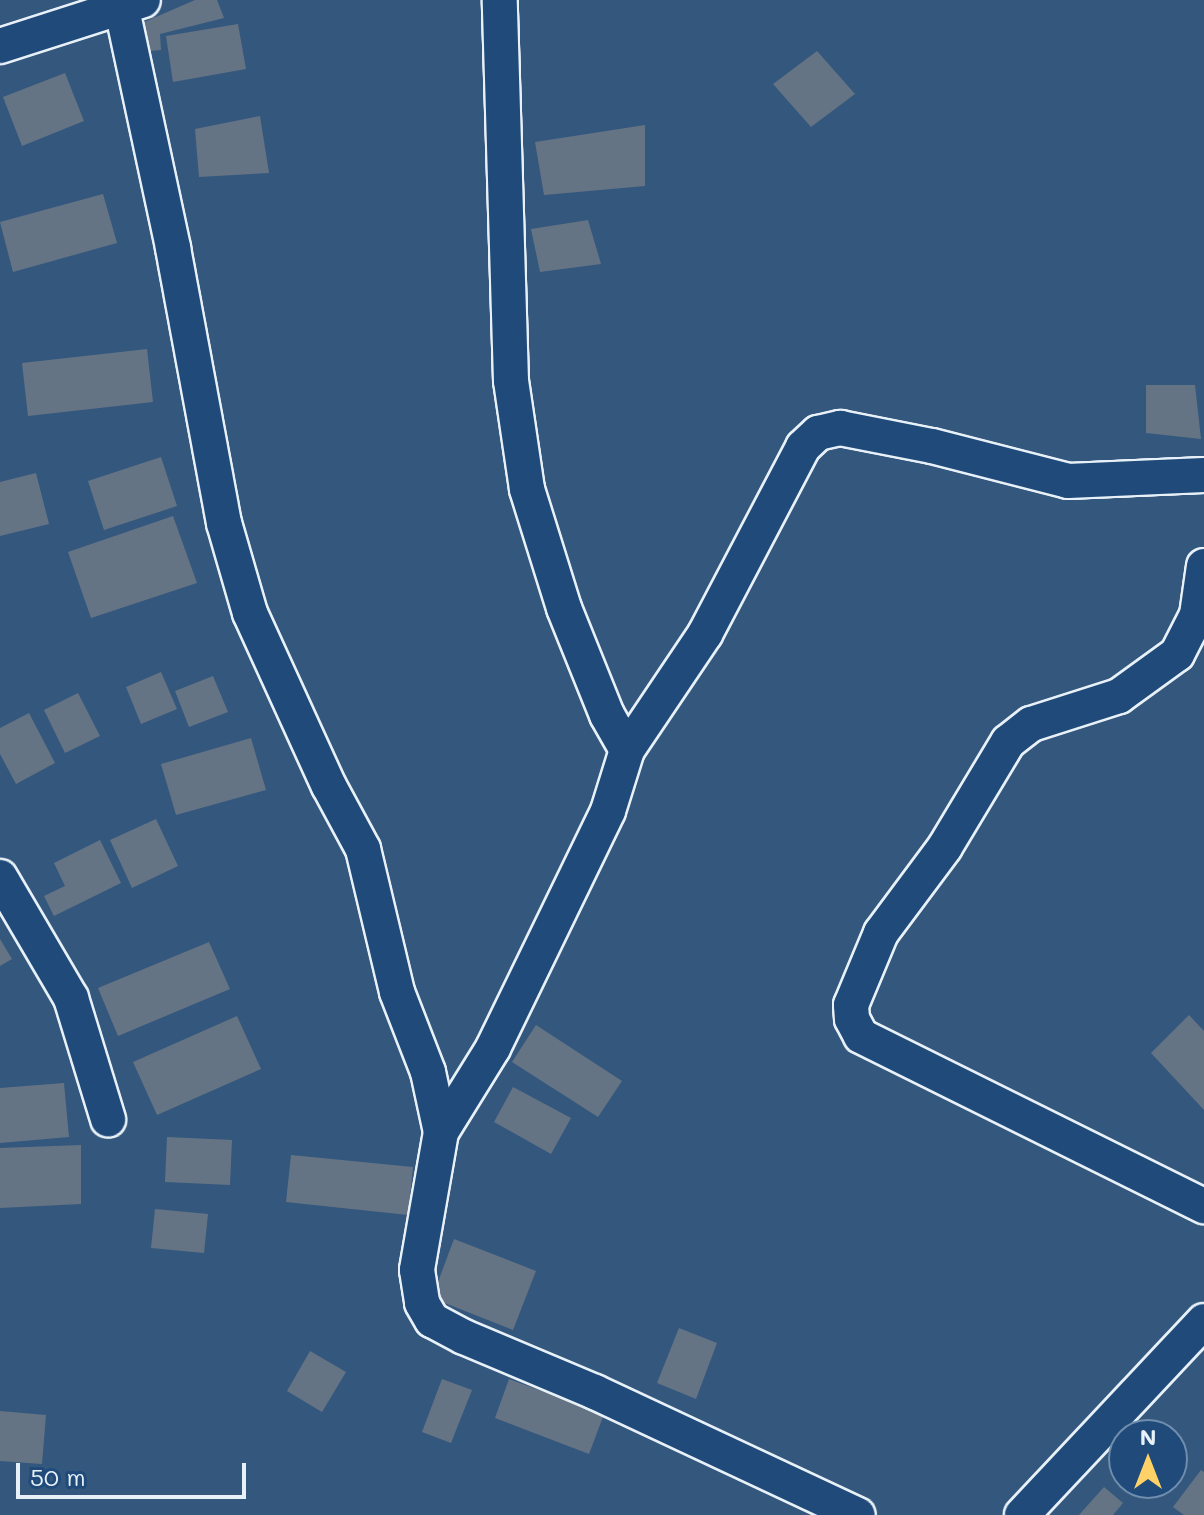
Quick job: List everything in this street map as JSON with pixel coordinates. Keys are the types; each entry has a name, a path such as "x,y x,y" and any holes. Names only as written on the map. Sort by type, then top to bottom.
{"street":[{"path":"500,0 511,381 527,489 564,608 607,715 627,750"},
{"path":"0,46 128,2 224,523 250,613 329,786 363,849 397,992 428,1072 441,1132"},
{"path":"858,1515 432,1320 422,1303 417,1270 441,1132 493,1048 608,811 627,750 705,634 803,447 818,433 840,428 932,446 1068,481 1204,475"},
{"path":"1204,566 1197,615 1177,654 1119,696 1031,724 1008,742 945,847 881,933 851,1005 852,1019 861,1036 1204,1206"},
{"path":"0,877 71,998 108,1119"},
{"path":"1022,1515 1204,1321"}],"building":[{"path":"195,0 217,0 224,18 160,34 161,50 149,51 142,23"},
{"path":"238,24 246,69 173,82 166,36"},
{"path":"817,51 855,94 811,127 773,84"},
{"path":"65,73 84,121 22,146 3,97"},
{"path":"260,116 269,173 199,177 195,129"},
{"path":"645,125 645,186 544,195 535,142"},
{"path":"103,194 117,243 13,272 0,222"},
{"path":"588,220 601,264 540,272 531,229"},
{"path":"147,349 153,402 28,416 22,363"},
{"path":"1146,385 1195,385 1201,439 1146,433"},
{"path":"161,457 177,506 104,530 88,481"},
{"path":"36,473 49,524 0,536 0,482"},
{"path":"173,516 197,583 91,618 68,552"},
{"path":"161,672 177,709 141,724 126,687"},
{"path":"213,676 228,712 189,727 175,691"},
{"path":"78,693 100,736 65,753 44,710"},
{"path":"29,713 55,763 16,784 0,754 0,728"},
{"path":"251,738 266,790 176,815 161,764"},
{"path":"156,819 178,866 132,888 110,840"},
{"path":"100,840 121,883 54,916 44,896 65,886 54,863"},
{"path":"0,939 12,959 0,966"},
{"path":"209,942 230,989 118,1036 98,988"},
{"path":"1189,1015 1204,1031 1204,1110 1151,1053"},
{"path":"237,1016 261,1069 157,1115 133,1062"},
{"path":"536,1025 622,1081 598,1117 512,1062"},
{"path":"64,1083 69,1137 0,1143 0,1088"},
{"path":"513,1087 571,1118 551,1154 494,1122"},
{"path":"167,1137 232,1140 230,1185 165,1182"},
{"path":"81,1145 81,1204 0,1208 0,1148"},
{"path":"291,1155 413,1167 408,1215 286,1202"},
{"path":"155,1209 208,1214 204,1253 151,1248"},
{"path":"454,1239 536,1271 513,1330 432,1298"},
{"path":"679,1328 717,1343 696,1399 657,1383"},
{"path":"310,1351 346,1372 322,1412 287,1391"},
{"path":"442,1379 472,1390 451,1443 422,1432"},
{"path":"509,1379 604,1414 589,1454 495,1418"},
{"path":"0,1411 46,1415 42,1464 0,1461"},
{"path":"1201,1470 1204,1472 1204,1515 1184,1515 1173,1507 1179,1499 1188,1499 1188,1487"},
{"path":"1104,1487 1108,1490 1108,1499 1118,1499 1123,1503 1113,1515 1079,1515"}]}
